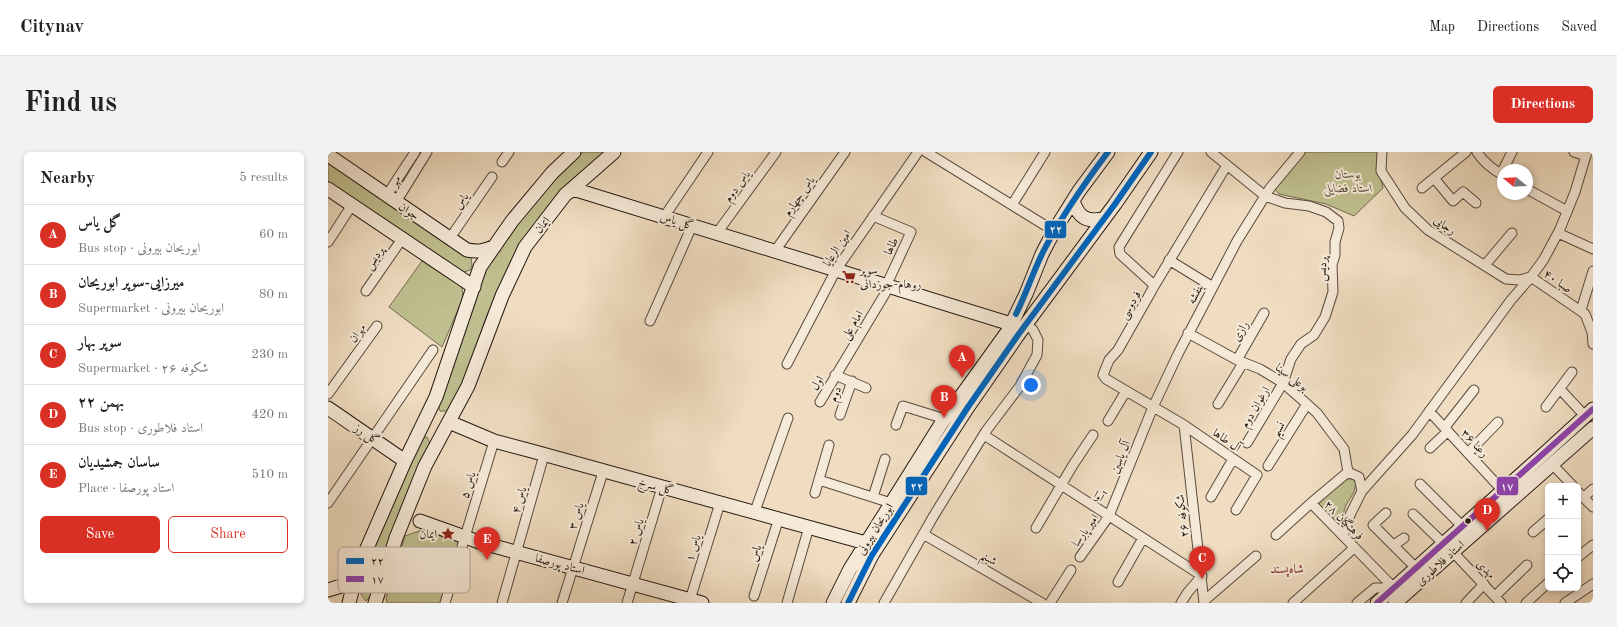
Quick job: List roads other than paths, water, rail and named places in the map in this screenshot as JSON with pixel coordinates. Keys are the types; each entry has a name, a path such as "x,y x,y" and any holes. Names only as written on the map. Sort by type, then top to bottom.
{"main road":[{"path":"451,418 436,415 432,406 480,267 512,221 547,179 574,152"},
{"name":"ایمان","path":"393,547 425,466 468,386 502,296 525,247 565,195 614,152"},
{"name":"ابوریحان بیرونی","path":"833,603 850,569 891,503 945,419 1011,324 1026,294 1042,254 1054,231 1073,201 1108,152"},
{"name":"ابوریحان بیرونی","path":"848,603 872,555 968,407 1026,324 1104,219 1151,152"},
{"name":"جوان","path":"328,155 467,250"},
{"path":"328,189 474,287"},
{"name":"گل یاس","path":"573,189 1011,324"},
{"path":"1073,201 1076,210 1084,218 1094,221 1104,219"},
{"path":"467,250 477,252 487,250 495,246"},
{"path":"453,274 469,274 474,270 474,257 467,250"},
{"path":"368,547 405,461 434,402"},
{"name":"گل رز","path":"328,408 405,461"},
{"name":"استاد فلاطوری","path":"1395,603 1448,548 1528,477 1589,412"},
{"name":"گل سرخ","path":"451,418 494,441 603,472 755,511 866,543"},
{"name":"استاد فلاطوری","path":"1376,603 1416,568 1448,548 1463,527 1503,491 1552,464 1593,428"},
{"path":"416,437 423,433 431,434 436,441 434,449"},
{"path":"398,531 420,521 409,505"},
{"name":"استاد پورصفا","path":"420,521 465,537 693,602"},
{"path":"328,590 338,587"},
{"path":"348,603 351,593"},
{"path":"354,593 358,601 362,603"}],"street":[{"name":"مهر","path":"391,198 415,152"},
{"name":"مهر","path":"391,198 427,152"},
{"path":"502,162 509,152"},
{"path":"664,217 708,152"},
{"name":"یاس دوم","path":"717,233 776,152"},
{"name":"امین الرعایا","path":"787,364 836,270 918,152"},
{"path":"926,152 1054,231"},
{"path":"1012,205 1045,152"},
{"name":"فردوسی","path":"1178,152 1119,248 1120,254 1153,282 1153,288 1118,350 1109,360 1103,375 1106,379 1184,425"},
{"name":"پردیس","path":"1211,152 1265,196 1285,203 1309,206 1326,212 1338,221 1339,228 1332,265 1333,292 1330,305 1325,317 1314,335 1301,344 1291,359 1283,383"},
{"name":"بنفشه","path":"1153,407 1188,333 1237,241 1265,196 1300,152"},
{"name":"رجایی","path":"1382,152 1381,171 1405,208 1428,230 1506,279 1520,280 1531,276"},
{"path":"1422,188 1434,178 1454,156 1466,152"},
{"path":"1477,152 1489,167 1497,170"},
{"path":"1507,164 1512,152"},
{"path":"1343,536 1350,515 1362,491 1412,435 1511,300 1544,259 1558,233 1575,192 1587,154 1574,152"},
{"name":"یاس چهارم","path":"775,251 842,153"},
{"path":"1153,288 1227,165"},
{"name":"یاس","path":"450,238 492,177"},
{"path":"1434,178 1453,201 1463,192 1476,203"},
{"path":"1533,192 1567,211"},
{"path":"328,242 352,206"},
{"name":"طاها","path":"873,216 912,232 887,286"},
{"path":"650,321 692,226"},
{"path":"1485,265 1512,233"},
{"path":"1558,233 1593,249"},
{"name":"پردیس","path":"366,291 402,239"},
{"path":"1169,260 1213,286"},
{"path":"1593,271 1581,310 1585,314 1592,332 1593,344"},
{"name":"صبا ۴۰","path":"1531,276 1561,298 1581,310"},
{"name":"امام علی","path":"835,375 887,286"},
{"name":"رازی","path":"1218,404 1264,313"},
{"path":"884,603 923,534 984,435 1020,386 1038,355 1038,340 1033,330 1026,324"},
{"name":"مهران","path":"328,394 377,326"},
{"name":"بوعلی سینا","path":"1188,333 1240,362 1260,369 1283,383 1317,413 1344,449 1348,472"},
{"path":"328,503 433,350"},
{"path":"1546,407 1572,372"},
{"path":"835,375 866,388"},
{"name":"اول","path":"820,402 835,375"},
{"name":"دوم","path":"840,415 852,381"},
{"name":"ارغوان دوم","path":"1247,444 1283,383"},
{"path":"1560,389 1589,412"},
{"path":"1430,448 1446,429 1474,390"},
{"path":"1108,421 1126,391"},
{"name":"نسیم","path":"1268,466 1307,404"},
{"path":"896,425 903,406 945,419"},
{"name":"آل یاسین","path":"1110,516 1153,407"},
{"name":"رعنا ۳۶","path":"1429,411 1503,491"},
{"path":"755,511 788,418"},
{"path":"1468,453 1498,422"},
{"name":"آل طاها","path":"1184,425 1257,475 1236,510"},
{"name":"شکوفه ۲۶","path":"1184,425 1204,602"},
{"name":"آوا","path":"984,435 1202,576"},
{"path":"1036,528 1073,465 1093,435"},
{"name":"یاس ۵","path":"462,547 494,441"},
{"path":"815,493 829,445"},
{"name":"یاس ۴","path":"502,603 544,455"},
{"path":"873,497 885,459"},
{"path":"1211,497 1233,459"},
{"path":"1552,464 1570,483"},
{"name":"یاس ۳","path":"562,603 603,472"},
{"path":"1348,472 1360,477 1362,491"},
{"name":"فرهنگیان ۲۸","path":"1348,472 1311,503 1394,588"},
{"path":"819,480 891,503"},
{"path":"1420,484 1463,527"},
{"name":"یاس ۲","path":"627,603 662,487"},
{"path":"1581,492 1593,489"},
{"path":"1581,495 1593,507"},
{"name":"یاس ۱","path":"693,602 720,503"},
{"path":"1276,535 1311,503"},
{"path":"1386,513 1373,525 1416,568"},
{"name":"مهدی","path":"1413,514 1484,584 1498,600"},
{"name":"امیر پارسا","path":"1080,557 1110,516"},
{"name":"یاس","path":"754,596 779,518"},
{"path":"1533,532 1545,522"},
{"path":"787,603 810,527"},
{"name":"شبنم","path":"923,534 1042,603"},
{"path":"1118,582 1143,538"},
{"path":"1394,545 1404,538"},
{"path":"1580,555 1593,544"},
{"path":"1294,603 1354,548"},
{"path":"1204,602 1256,556"},
{"path":"1498,600 1527,566"},
{"path":"1050,603 1071,570"},
{"path":"1181,603 1188,592 1202,576"},
{"path":"1466,603 1484,584"},
{"path":"1565,603 1593,584"},
{"path":"1526,603 1545,587"},
{"path":"1357,603 1375,588 1394,588"},
{"name":"یاس ۵","path":"445,603 448,593"}],"place":[{"name":"سوپر روهام-جوزدانی","path":"849,277"},
{"name":"گل یاس","path":"962,378"},
{"name":"میرزایی-سوپر ابوریحان","path":"944,418"},
{"name":"۲۲ بهمن","path":"1487,531"},
{"name":"ایمان","path":"448,534"},
{"name":"ساسان جمشیدیان","path":"487,560"},
{"name":"سوپر بهار","path":"1202,579"}],"district":[{"name":"شاه‌پسند","path":"1287,568"}],"park label":[{"name":"بوستان استاد فضایلی","path":"1348,181"}]}
